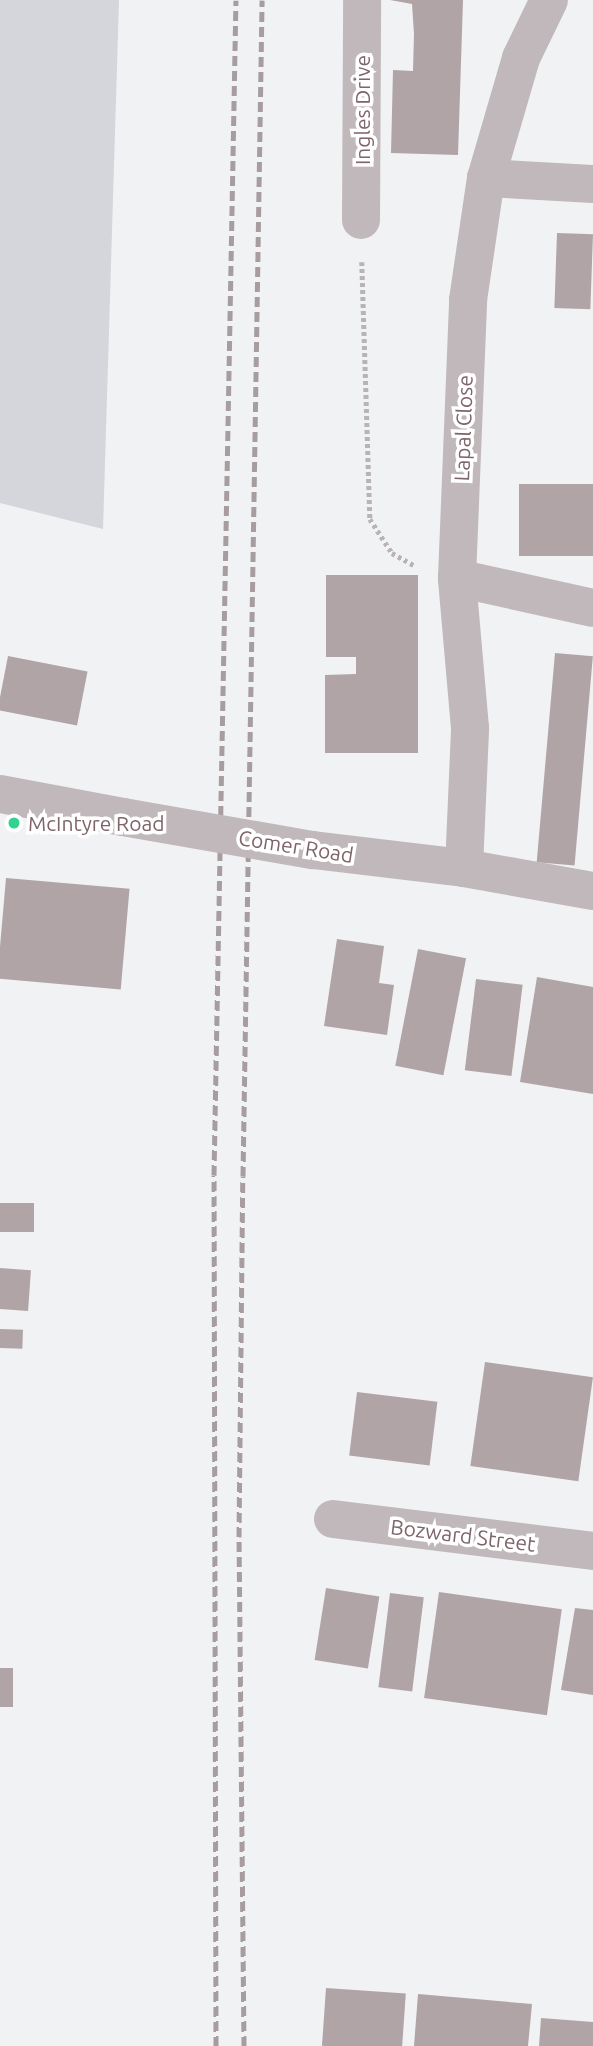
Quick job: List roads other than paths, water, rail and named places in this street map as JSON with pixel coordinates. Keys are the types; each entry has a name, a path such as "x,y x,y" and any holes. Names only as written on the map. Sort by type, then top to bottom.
{"street":[{"name":"Ingles Drive","path":"361,220 362,0"},
{"name":"Lapal Close","path":"464,868 470,728 457,578 468,300 486,178 521,58 549,0"},
{"path":"486,178 593,184"},
{"path":"457,578 593,608"},
{"name":"Comer Road","path":"0,794 313,850 464,868 593,891"},
{"name":"Bozward Street","path":"333,1520 593,1551"}],"railway":[{"path":"216,2046 214,1175 236,0"},
{"path":"244,2046 239,1537 262,0"}],"place":[{"name":"McIntyre Road","path":"14,823"}]}
